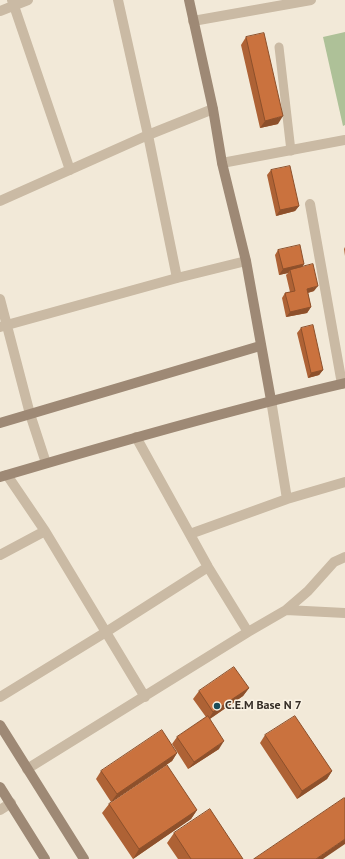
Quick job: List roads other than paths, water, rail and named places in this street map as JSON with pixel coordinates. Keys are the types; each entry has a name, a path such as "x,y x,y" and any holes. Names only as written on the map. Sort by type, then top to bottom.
{"street":[{"path":"0,11 13,3 28,0"},
{"path":"118,0 177,278"},
{"path":"189,0 213,109 222,163 246,262 287,498"},
{"path":"193,21 311,0"},
{"path":"13,3 70,170"},
{"path":"0,201 213,109"},
{"path":"222,163 345,140"},
{"path":"145,697 45,531 4,476 46,462 271,400 344,384 310,204"},
{"path":"3,326 177,278 246,262"},
{"path":"0,299 3,326 46,462"},
{"path":"0,423 260,346"},
{"path":"136,437 208,567 248,632"},
{"path":"190,534 287,498 345,482"},
{"path":"0,555 45,531"},
{"path":"27,770 248,632 286,610 308,591 334,562 345,557"},
{"path":"0,697 208,567"},
{"path":"286,610 345,613"},
{"path":"0,725 84,859"},
{"path":"0,787 46,859"},
{"path":"0,810 11,803"}],"lane":[{"path":"279,47 291,151"}],"place":[{"name":"C.E.M Base N 7","path":"217,706"}]}
